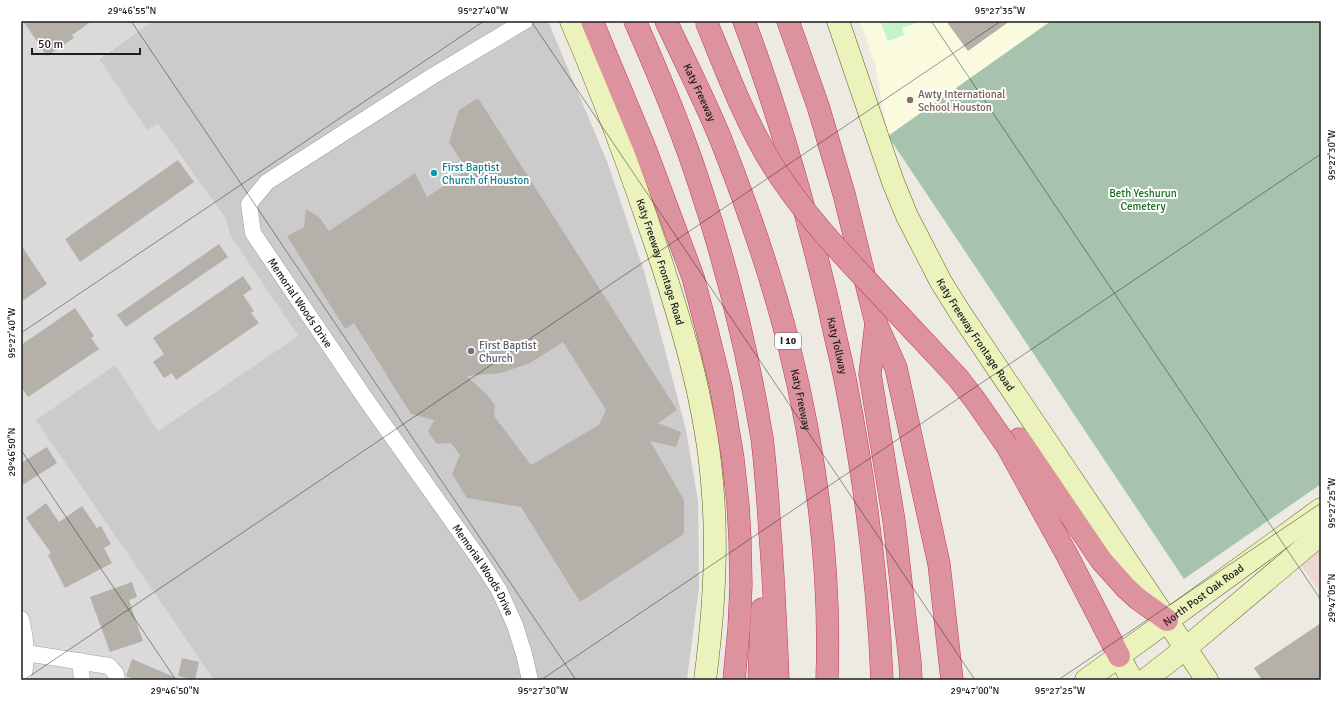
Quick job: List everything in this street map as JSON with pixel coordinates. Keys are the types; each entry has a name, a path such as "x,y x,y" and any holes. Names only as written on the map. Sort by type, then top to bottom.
{"highway":[{"path":"592,21 646,151 692,277 721,387 733,459 740,540 740,607 734,680"},
{"path":"635,21 668,97 700,186 724,268 742,338 762,439 768,492 778,680"},
{"name":"Katy Freeway","path":"666,21 722,145 765,265 789,346 803,410 815,482 822,538 829,642 828,680"},
{"path":"706,21 744,113 760,145 787,186 838,250 958,378 1013,443 1101,560 1138,599 1167,620"},
{"path":"721,21 756,106 779,151 805,190 836,228 971,374 1013,443 1067,555 1119,656"},
{"name":"Katy Tollway","path":"744,21 778,119 800,192 846,382 861,464 873,552 882,680"},
{"path":"788,21 818,106 844,194 876,323 896,368 939,564 952,680"},
{"path":"876,323 870,374 894,521 911,680"},
{"path":"759,680 768,492"}],"main road":[{"name":"Katy Freeway Frontage Road","path":"571,21 596,79 649,224 672,296 702,409 710,465 715,530 712,627 705,680"},
{"name":"Katy Freeway Frontage Road","path":"838,21 893,182 906,216 924,250 961,314 1207,680"},
{"name":"North Post Oak Road","path":"1086,680 1321,509"},
{"path":"1145,680 1186,648 1321,534"},
{"path":"1119,656 1132,680"}],"street":[{"name":"Memorial Woods Drive","path":"525,21 431,77 267,182 249,204 253,233 367,401 477,556 499,590 515,624 530,680"},
{"path":"21,619 26,640 26,670 22,680"},
{"path":"26,653 109,666 116,674 117,680"},
{"path":"80,661 82,680"}],"shaded area":[{"path":"21,21 153,21 99,58 147,130 158,124 226,219 230,235 298,336 158,431 37,420 214,680 21,680"},
{"name":"First Baptist Church","path":"153,21 548,21 608,164 644,271 686,430 698,501 699,587 687,680 214,680 36,420 115,365 158,431 298,336 230,235 226,219 158,124 147,130 99,59"},
{"name":"Awty International School Houston","path":"860,21 1051,21 888,136 875,64"},
{"path":"1321,546 1321,593 1299,563"}],"green space":[{"path":"880,21 922,21 902,28 904,35 888,41"},
{"name":"Beth Yeshurun Cemetery","path":"1051,21 1321,21 1321,484 1184,579 888,136"}],"building":[{"path":"23,21 92,21 72,35 74,38 47,56"},
{"path":"946,21 1010,21 968,51"},
{"path":"478,98 677,410 658,423 681,432 676,447 650,441 684,500 684,534 580,602 521,507 467,498 452,474 460,455 451,443 437,444 428,432 434,420 411,414 354,323 345,329 287,236 304,227 306,209 319,217 329,231 415,173 427,197 467,170 449,142 459,110","holes":["563,342 606,410 599,425 531,465 494,416 495,405 488,396 467,376 501,373 530,363"]},
{"path":"178,160 194,182 80,262 65,239"},
{"path":"219,244 228,257 126,327 117,315"},
{"path":"21,245 47,284 21,302"},
{"path":"243,276 252,289 243,295 254,311 251,313 259,323 176,380 172,373 164,378 153,362 164,354 153,338"},
{"path":"75,308 94,336 91,338 99,349 28,397 21,387 21,345"},
{"path":"47,447 57,463 21,486 21,463"},
{"path":"46,503 59,522 82,506 97,528 101,526 111,544 104,548 112,563 65,588 48,555 51,553 26,518"},
{"path":"132,582 137,597 129,600 143,641 110,652 90,597"},
{"path":"1321,623 1321,677 1317,680 1262,680 1254,668"},
{"path":"182,658 199,662 195,680 178,676"},
{"path":"132,659 181,680 136,680 126,676"}],"place":[{"name":"Awty International School Houston","path":"910,100"},
{"name":"First Baptist Church of Houston","path":"434,173"},
{"name":"First Baptist Church","path":"471,351"}]}
